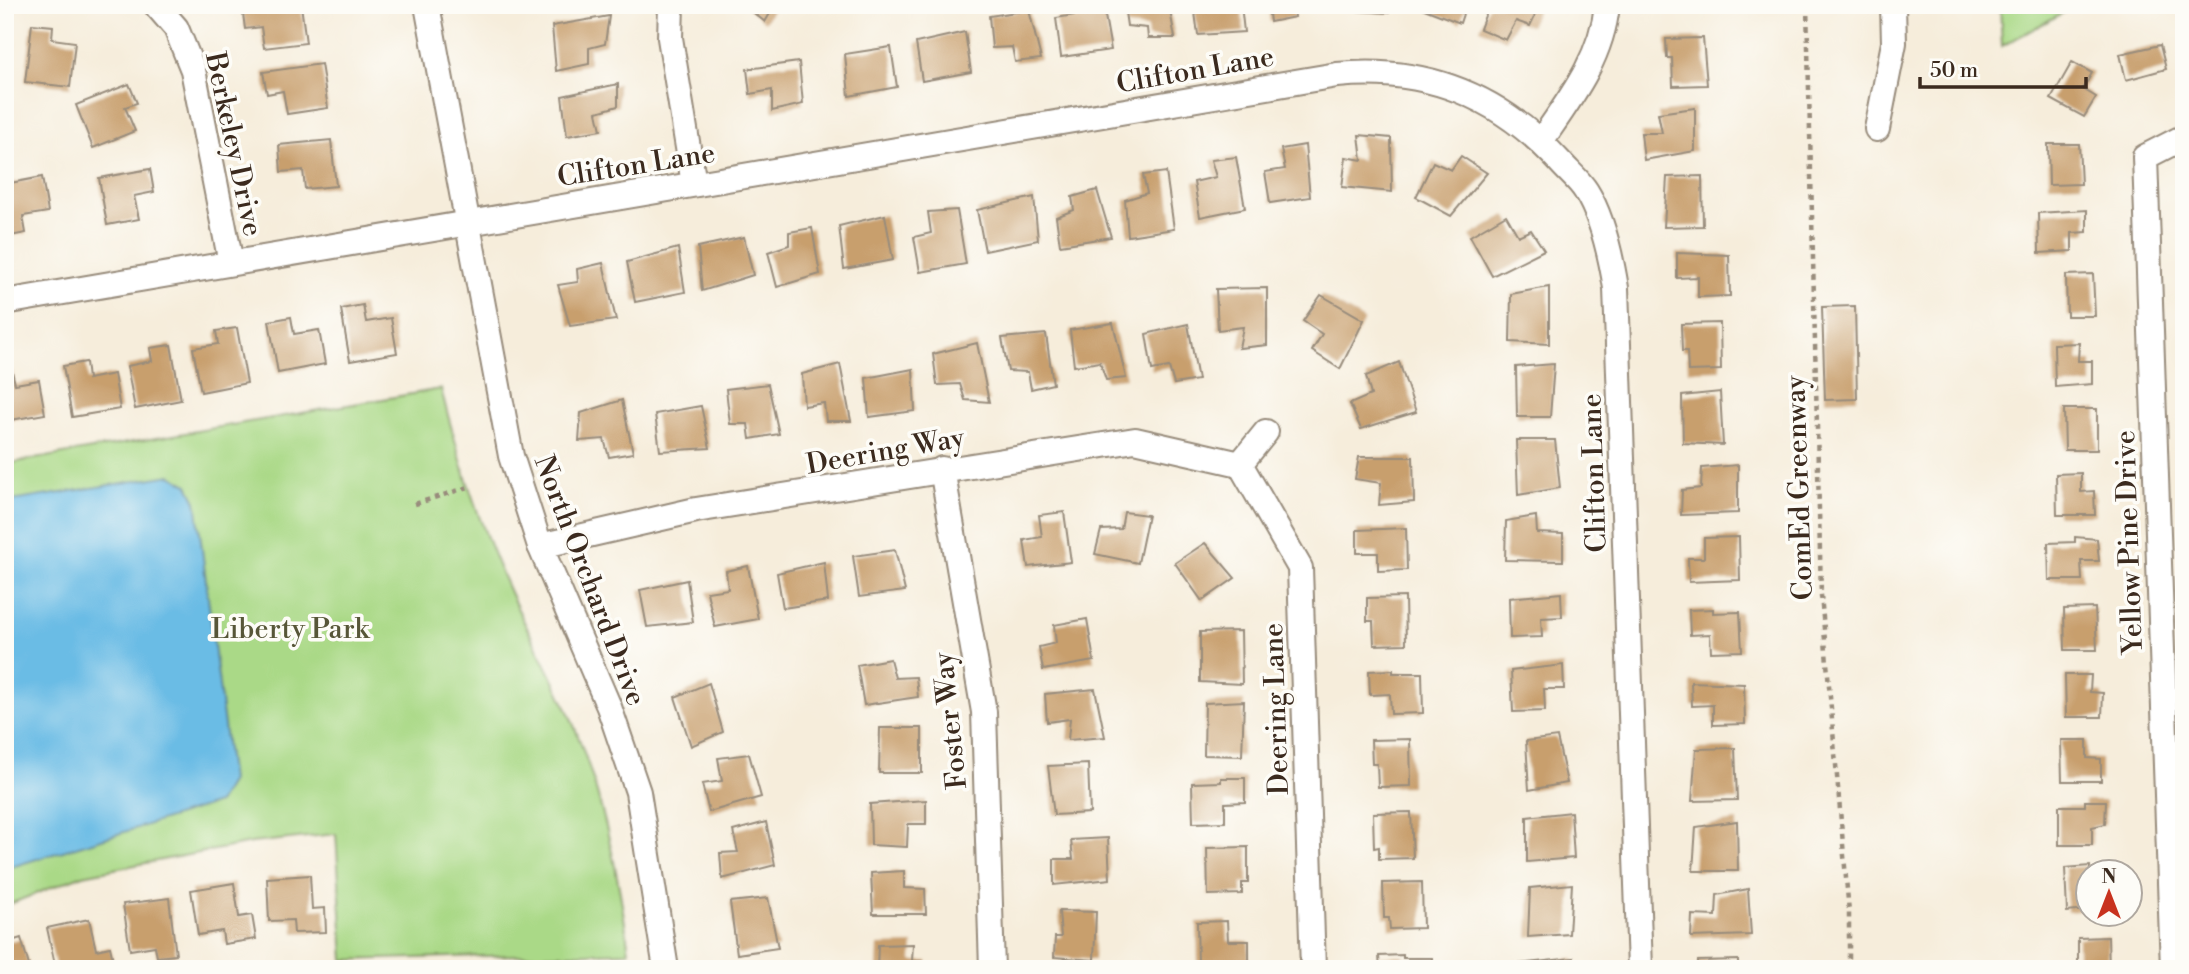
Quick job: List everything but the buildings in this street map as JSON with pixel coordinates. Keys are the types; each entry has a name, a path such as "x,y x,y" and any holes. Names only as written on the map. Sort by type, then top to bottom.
{"street":[{"name":"Berkeley Drive","path":"156,5 176,27 193,70 231,263"},
{"name":"North Orchard Drive","path":"427,5 503,422 540,546 609,707 638,792 666,969"},
{"path":"671,5 670,37 694,184"},
{"path":"1541,141 1583,80 1597,49 1607,5"},
{"path":"1877,129 1894,43 1893,5"},
{"name":"Clifton Lane","path":"5,302 466,222 1367,72 1393,73 1441,82 1500,110 1541,141 1586,191 1611,260 1616,288 1640,969"},
{"name":"Yellow Pine Drive","path":"2173,969 2145,157 2184,137"},
{"path":"1240,464 1266,432"},
{"name":"Deering Way","path":"540,546 696,510 1135,440 1240,464"},
{"name":"Deering Lane","path":"1240,464 1300,568 1313,969"},
{"name":"Foster Way","path":"942,469 984,712 992,969"}],"path":[{"name":"ComEd Greenway","path":"1807,5 1821,595 1849,912 1849,969"},
{"path":"415,504 472,486"}],"green space":[{"path":"2000,5 2077,5 2002,46"},
{"name":"Liberty Park","path":"441,389 488,541 565,704 590,770 611,847 629,952 344,960 336,834 251,843 83,875 5,906 5,464"}],"water":[{"path":"171,475 188,485 196,501 231,781 218,803 5,869 5,502"}]}
